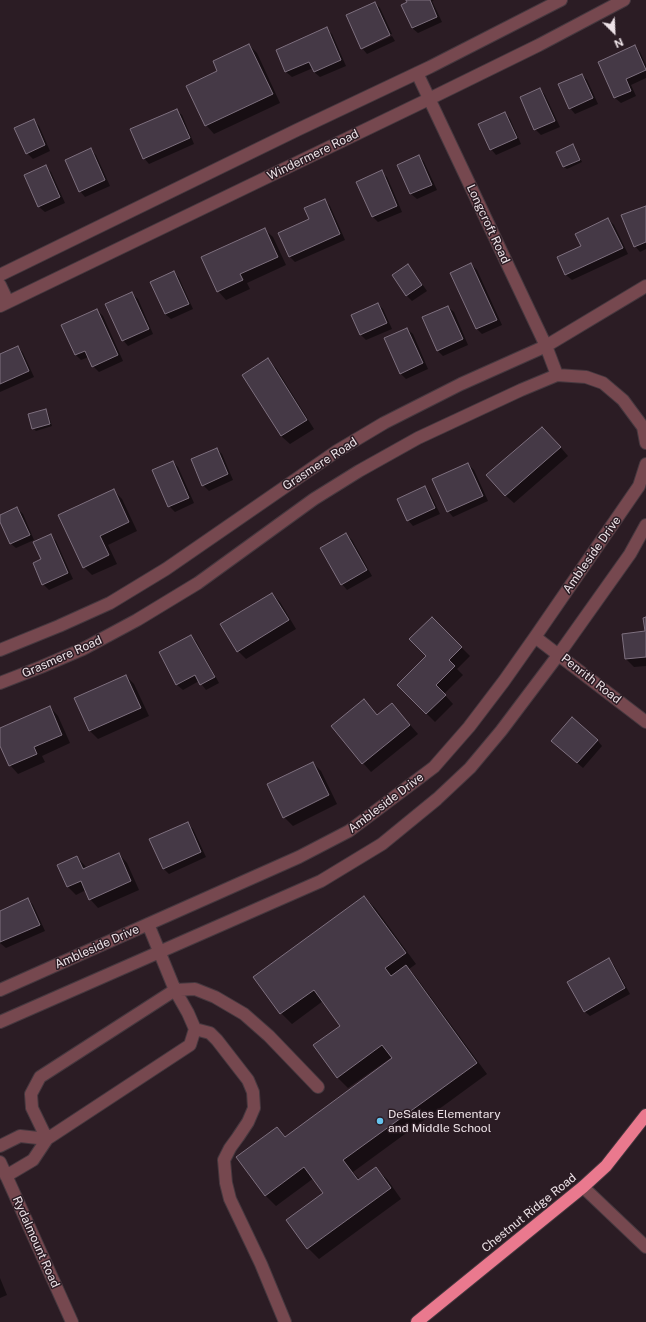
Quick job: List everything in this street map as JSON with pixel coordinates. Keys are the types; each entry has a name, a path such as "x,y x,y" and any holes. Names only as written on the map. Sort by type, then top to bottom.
{"highway":[{"name":"Chestnut Ridge Road","path":"418,1322 583,1187 606,1166 646,1115"}],"street":[{"path":"0,275 417,73 561,0"},
{"name":"Windermere Road","path":"4,304 429,99 539,45 624,0"},
{"name":"Longcroft Road","path":"417,73 546,346 557,376"},
{"path":"0,285 4,304"},
{"name":"Grasmere Road","path":"0,650 110,603 166,569 337,451 384,423 461,384 546,346 646,286"},
{"path":"557,376 586,377 603,384 623,400 643,427 646,443"},
{"name":"Grasmere Road","path":"0,682 83,650 137,620 198,583 321,495 359,471 418,438 521,390 557,376"},
{"name":"Ambleside Drive","path":"0,990 299,857 349,831 434,767 469,727 504,681 620,515 639,486 645,471"},
{"path":"0,1022 321,881 382,844 437,799 470,768 501,731 559,654 630,554 646,525"},
{"name":"Penrith Road","path":"535,637 646,722"},
{"path":"6,1176 33,1160 47,1139 190,1045 195,1028 174,990 148,924"},
{"path":"47,1139 32,1108 31,1094 40,1077 174,990 195,989 216,997 244,1014 269,1036 318,1087"},
{"path":"195,1028 210,1033 217,1040 248,1080 253,1092 254,1108 248,1122 230,1148 224,1160 226,1183 230,1199 261,1264 285,1322"},
{"path":"0,1146 20,1136 47,1139"},
{"name":"Rydalmount Road","path":"0,1162 72,1322"},
{"path":"583,1187 646,1247"}],"building":[{"path":"406,0 430,0 437,17 412,28 401,5 407,2"},
{"path":"375,2 390,35 361,49 346,15"},
{"path":"327,27 341,60 314,72 309,62 285,72 276,50"},
{"path":"249,44 273,94 205,126 186,86 217,71 213,61"},
{"path":"635,45 646,70 626,79 631,91 614,98 598,62"},
{"path":"582,74 593,98 569,109 558,84"},
{"path":"540,88 555,121 534,130 520,97"},
{"path":"177,109 190,138 143,159 130,129"},
{"path":"505,112 517,138 490,150 478,124"},
{"path":"34,119 45,145 26,154 14,128"},
{"path":"573,144 580,160 563,167 556,152"},
{"path":"91,148 105,180 79,192 65,160"},
{"path":"419,155 432,185 410,194 397,165"},
{"path":"46,165 60,197 38,207 24,175"},
{"path":"382,170 397,206 372,217 356,182"},
{"path":"325,199 340,234 289,257 278,233 309,219 304,208"},
{"path":"646,206 646,242 634,247 621,215"},
{"path":"608,218 623,248 565,275 557,257 581,246 575,234"},
{"path":"265,228 278,257 240,274 243,280 217,292 201,257"},
{"path":"471,263 497,320 476,329 450,273"},
{"path":"408,264 422,285 406,296 392,275"},
{"path":"174,271 189,304 165,314 150,282"},
{"path":"132,292 149,329 122,341 105,304"},
{"path":"378,303 387,323 360,335 351,315"},
{"path":"448,306 463,339 437,351 422,317"},
{"path":"97,309 118,355 92,367 85,351 75,355 61,325"},
{"path":"407,328 423,363 400,374 384,338"},
{"path":"18,346 29,371 0,384 0,354"},
{"path":"268,358 307,420 281,436 242,375"},
{"path":"46,409 50,424 32,429 28,414"},
{"path":"542,427 561,447 505,496 486,475"},
{"path":"217,448 228,474 202,486 191,459"},
{"path":"173,461 189,498 168,507 152,470"},
{"path":"468,463 483,496 447,512 432,479"},
{"path":"425,486 435,508 407,521 397,499"},
{"path":"114,489 129,522 100,536 109,555 83,568 58,515"},
{"path":"17,507 30,535 10,544 0,522 0,515"},
{"path":"346,533 367,570 341,585 320,548"},
{"path":"51,534 68,573 42,585 33,563 41,559 33,542"},
{"path":"272,593 289,620 237,652 220,624"},
{"path":"432,617 462,647 449,660 455,666 436,685 446,695 426,714 397,685 426,656 409,639"},
{"path":"646,617 646,657 625,659 622,634 645,631 643,618"},
{"path":"191,635 215,677 200,685 195,675 176,685 159,652"},
{"path":"126,675 141,708 89,731 74,698"},
{"path":"364,699 377,715 392,703 410,725 362,764 331,726"},
{"path":"50,706 62,735 34,747 37,754 9,766 0,746 0,728"},
{"path":"572,717 598,740 577,763 551,741"},
{"path":"313,762 329,795 283,818 267,784"},
{"path":"188,822 201,852 163,869 149,839"},
{"path":"119,853 131,881 89,900 81,881 67,887 57,865 77,856 83,869"},
{"path":"364,896 406,953 385,968 391,976 406,965 477,1063 343,1160 358,1180 376,1167 391,1188 307,1249 286,1220 323,1193 304,1167 265,1196 236,1157 277,1127 285,1137 392,1058 382,1045 337,1078 313,1045 340,1026 314,990 280,1014 253,977"},
{"path":"28,898 40,925 0,942 0,911"},
{"path":"609,958 625,988 584,1012 567,982"}],"place":[{"name":"DeSales Elementary and Middle School","path":"380,1121"}]}
